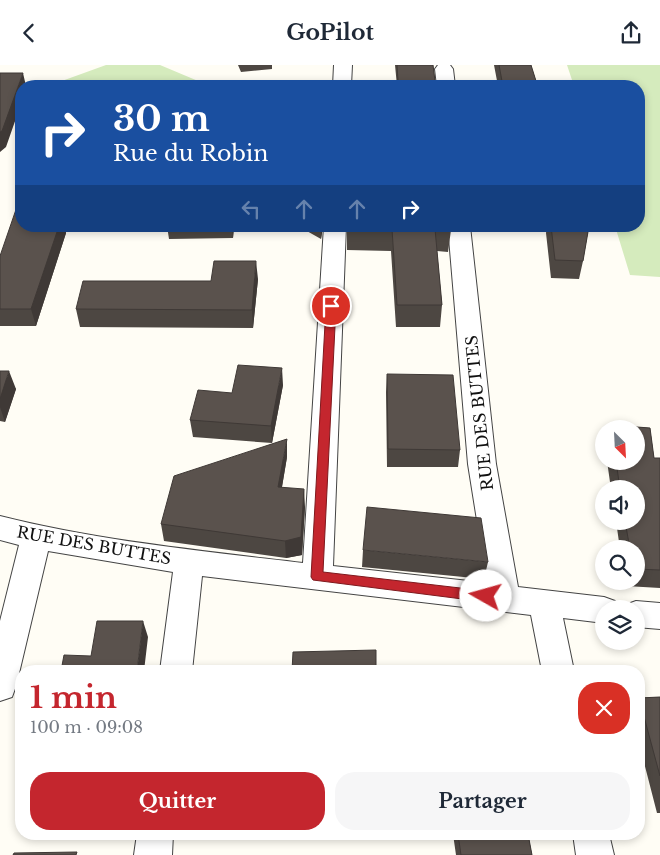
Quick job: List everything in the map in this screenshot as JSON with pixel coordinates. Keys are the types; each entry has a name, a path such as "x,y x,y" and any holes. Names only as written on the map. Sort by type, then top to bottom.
{"street":[{"path":"342,80 343,65"},
{"path":"317,577 335,232"},
{"name":"RUE DES BUTTES","path":"461,232 482,464 505,599"},
{"name":"RUE DES BUTTES","path":"0,528 36,537 189,562 595,609"},
{"path":"0,686 36,537"},
{"name":"RUE DES BUTTES","path":"177,665 189,562"},
{"path":"544,603 557,665"},
{"path":"645,614 660,616"},
{"path":"153,855 154,840"},
{"path":"591,840 595,855"}],"green space":[{"path":"106,65 160,65 196,80 65,80"},
{"path":"567,65 660,65 660,277 630,275 617,232 645,232 645,80 572,80"}],"building":[{"path":"397,65 433,65 435,80 398,80"},
{"path":"499,65 531,65 536,80 502,80"},
{"path":"0,73 23,73 20,80 15,80 15,95 0,132"},
{"path":"15,212 15,232 57,232 31,309 0,309 0,256"},
{"path":"392,232 435,232 442,305 397,305"},
{"path":"552,232 588,232 583,261 555,260"},
{"path":"214,261 256,261 252,310 76,309 83,281 211,281"},
{"path":"238,365 282,368 271,426 190,420 198,390 232,393"},
{"path":"0,371 9,371 0,399"},
{"path":"387,374 453,375 460,450 388,449"},
{"path":"645,428 650,428 654,458 660,458 660,570 645,569 645,540 628,540 627,530 645,530 645,480 619,480 617,470 645,470"},
{"path":"287,439 278,487 304,489 301,537 285,541 161,524 174,476"},
{"path":"367,507 481,518 488,562 363,550"},
{"path":"97,621 143,621 138,665 62,665 64,655 91,656"},
{"path":"376,650 376,665 292,665 293,652"},
{"path":"660,697 660,776 645,720 645,698"},
{"path":"459,840 529,840 532,855 461,855"},
{"path":"77,852 76,855 13,855 14,853"}],"route":[{"path":"331,306 317,577 486,596"}]}
